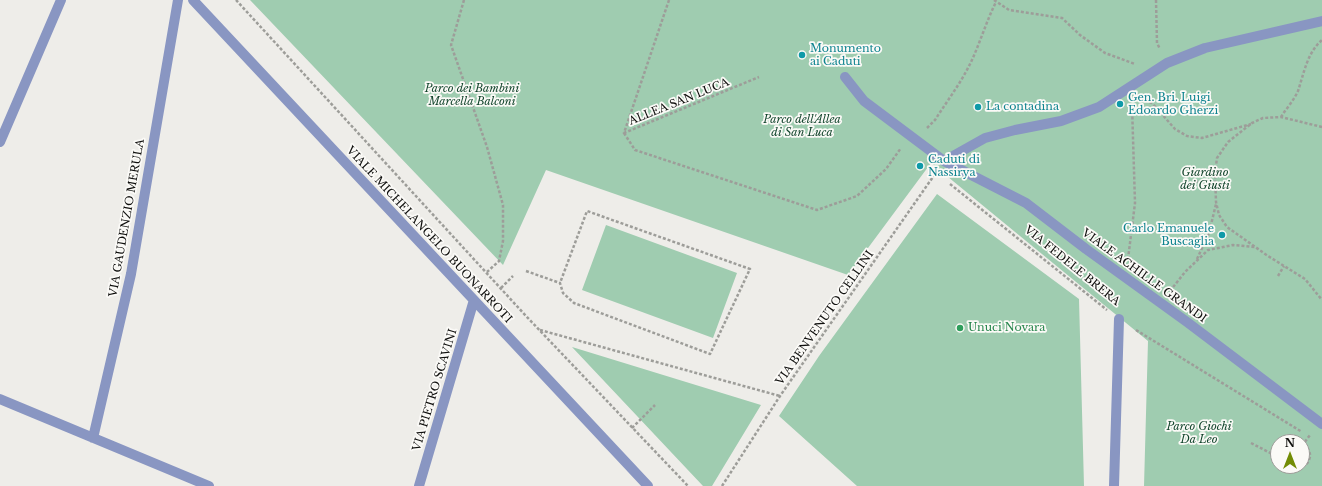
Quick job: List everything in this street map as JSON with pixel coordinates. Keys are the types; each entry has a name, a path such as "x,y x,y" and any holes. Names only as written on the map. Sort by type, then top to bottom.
{"street":[{"path":"0,142 61,0"},
{"name":"VIA GAUDENZIO MERULA","path":"92,438 131,274 178,0"},
{"name":"VIALE MICHELANGELO BUONARROTI","path":"193,0 648,486"},
{"path":"944,161 985,138 1015,130 1061,121 1099,107 1166,63 1205,48 1322,21"},
{"path":"845,77 864,101 912,137"},
{"name":"VIALE ACHILLE GRANDI","path":"912,137 944,161 1026,203 1321,423"},
{"name":"VIA PIETRO SCAVINI","path":"419,486 474,300"},
{"name":"VIA FEDELE BRERA","path":"1114,486 1119,319"},
{"path":"0,399 209,486"}],"path":[{"path":"236,0 540,330 688,486"},
{"path":"464,0 451,45 487,147 503,205 503,241 499,261 487,272"},
{"name":"ALLEA SAN LUCA","path":"624,133 669,0"},
{"path":"1156,0 1157,43"},
{"path":"624,133 635,150 817,210 857,196 886,169 912,137 935,120 970,63 995,1 1009,10 1062,18 1080,35 1105,53 1154,72"},
{"path":"1281,117 1297,92 1305,66 1317,44 1322,40"},
{"name":"ALLEA SAN LUCA","path":"624,133 759,78"},
{"path":"1139,99 1152,103 1175,129 1187,136 1202,138 1252,123 1263,118 1281,117 1322,127"},
{"path":"1118,273 1128,259 1135,203 1132,104"},
{"path":"1197,260 1209,233 1216,202 1214,173 1217,158 1228,142 1252,123"},
{"name":"VIA BENVENUTO CELLINI","path":"722,486 780,396 944,161"},
{"path":"1195,181 1216,187"},
{"name":"VIA FEDELE BRERA","path":"948,183 1119,319"},
{"path":"1216,202 1219,215 1227,227 1305,280 1322,300"},
{"path":"586,211 750,269 710,354 574,303 563,293 560,283 586,211"},
{"path":"1157,302 1168,294 1185,272 1208,250 1233,245 1255,247"},
{"path":"1278,276 1284,266"},
{"path":"526,271 560,283"},
{"path":"501,288 513,276"},
{"path":"1119,319 1302,432"},
{"path":"540,330 780,396"},
{"path":"632,428 655,405"},
{"path":"1310,436 1321,423"},
{"path":"1251,443 1270,453"}],"green space":[{"path":"250,0 1322,0 1322,486 1144,486 1148,341 931,163 848,275 546,170 503,265"},
{"name":"Unuci Novara","path":"937,194 1079,299 1084,486 857,486 779,416 819,356"},
{"path":"606,225 737,273 713,338 582,290"},
{"path":"572,347 761,405 712,486 703,486"}],"place":[{"name":"Monumento ai Caduti","path":"802,55"},
{"name":"Gen. Bri. Luigi Edoardo Gherzi","path":"1120,104"},
{"name":"La contadina","path":"978,107"},
{"name":"Caduti di Nassirya","path":"920,166"},
{"name":"Carlo Emanuele Buscaglia","path":"1222,235"},
{"name":"Unuci Novara","path":"960,328"}],"park label":[{"name":"Parco dei Bambini Marcella Balconi","path":"472,95"},
{"name":"Parco dell'Allea di San Luca","path":"802,126"},
{"name":"Giardino dei Giusti","path":"1205,179"},
{"name":"Parco Giochi Da Leo","path":"1199,433"}]}
